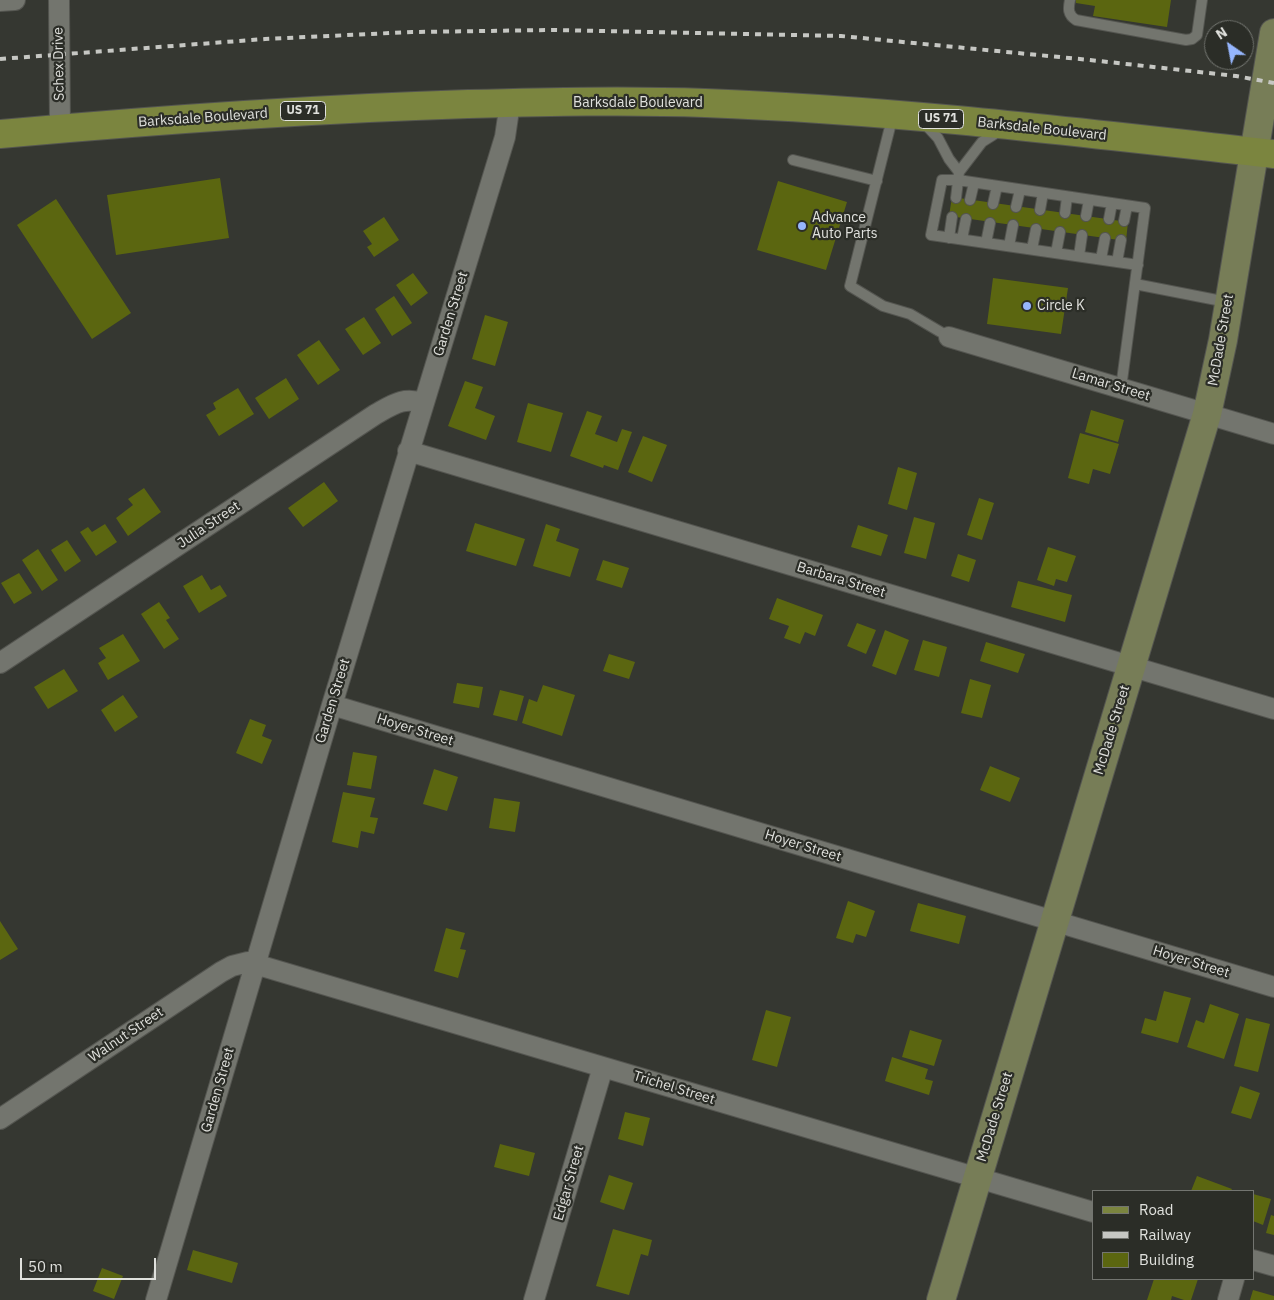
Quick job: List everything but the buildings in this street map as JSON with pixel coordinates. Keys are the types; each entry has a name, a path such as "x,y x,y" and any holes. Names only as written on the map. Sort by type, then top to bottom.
{"main road":[{"name":"Barksdale Boulevard","path":"0,134 314,110 510,103 704,103 906,115 1264,153"}],"street":[{"path":"0,1 15,0"},
{"name":"Schex Drive","path":"59,0 60,129"},
{"name":"McDade Street","path":"941,1300 1207,414 1229,302 1264,153 1274,33"},
{"name":"Garden Street","path":"156,1300 408,451 505,136 510,103"},
{"name":"Lamar Street","path":"949,337 1274,434"},
{"name":"Julia Street","path":"0,663 376,414 404,400 423,403"},
{"name":"Barbara Street","path":"408,451 1274,709"},
{"name":"Hoyer Street","path":"332,705 1274,987"},
{"name":"Walnut Street","path":"0,1119 221,972 242,963 255,963"},
{"name":"Trichel Street","path":"255,963 1092,1212"},
{"name":"Edgar Street","path":"534,1300 603,1067"},
{"path":"1254,1260 1274,1266"},
{"path":"1228,1300 1234,1280"}],"lane":[{"path":"1070,0 1069,13 1076,20 1186,40 1192,39 1197,35 1202,0"},
{"path":"949,337 910,314 883,306 850,286 877,181 906,115 938,138 959,176 974,183 1145,208 1121,388"},
{"path":"956,198 959,176 982,142 1008,125"},
{"path":"793,160 877,181"},
{"path":"959,176 942,180 931,235 1138,264"},
{"path":"970,200 974,183"},
{"path":"994,204 996,186"},
{"path":"1016,207 1020,190"},
{"path":"1040,210 1043,193"},
{"path":"1065,213 1067,197"},
{"path":"1086,216 1089,200"},
{"path":"1109,219 1112,203"},
{"path":"1124,221 1127,206"},
{"path":"949,238 952,217"},
{"path":"962,239 966,219"},
{"path":"986,243 990,222"},
{"path":"1009,246 1013,225"},
{"path":"1032,249 1036,229"},
{"path":"1056,253 1060,232"},
{"path":"1079,256 1082,235"},
{"path":"1100,259 1105,238"},
{"path":"1117,262 1121,240"},
{"path":"1135,284 1229,302"}],"railway":[{"path":"0,59 265,39 412,32 553,30 841,36 1090,60 1236,76 1274,83"}],"place":[{"name":"Advance Auto Parts","path":"802,226"},
{"name":"Circle K","path":"1027,306"}]}
